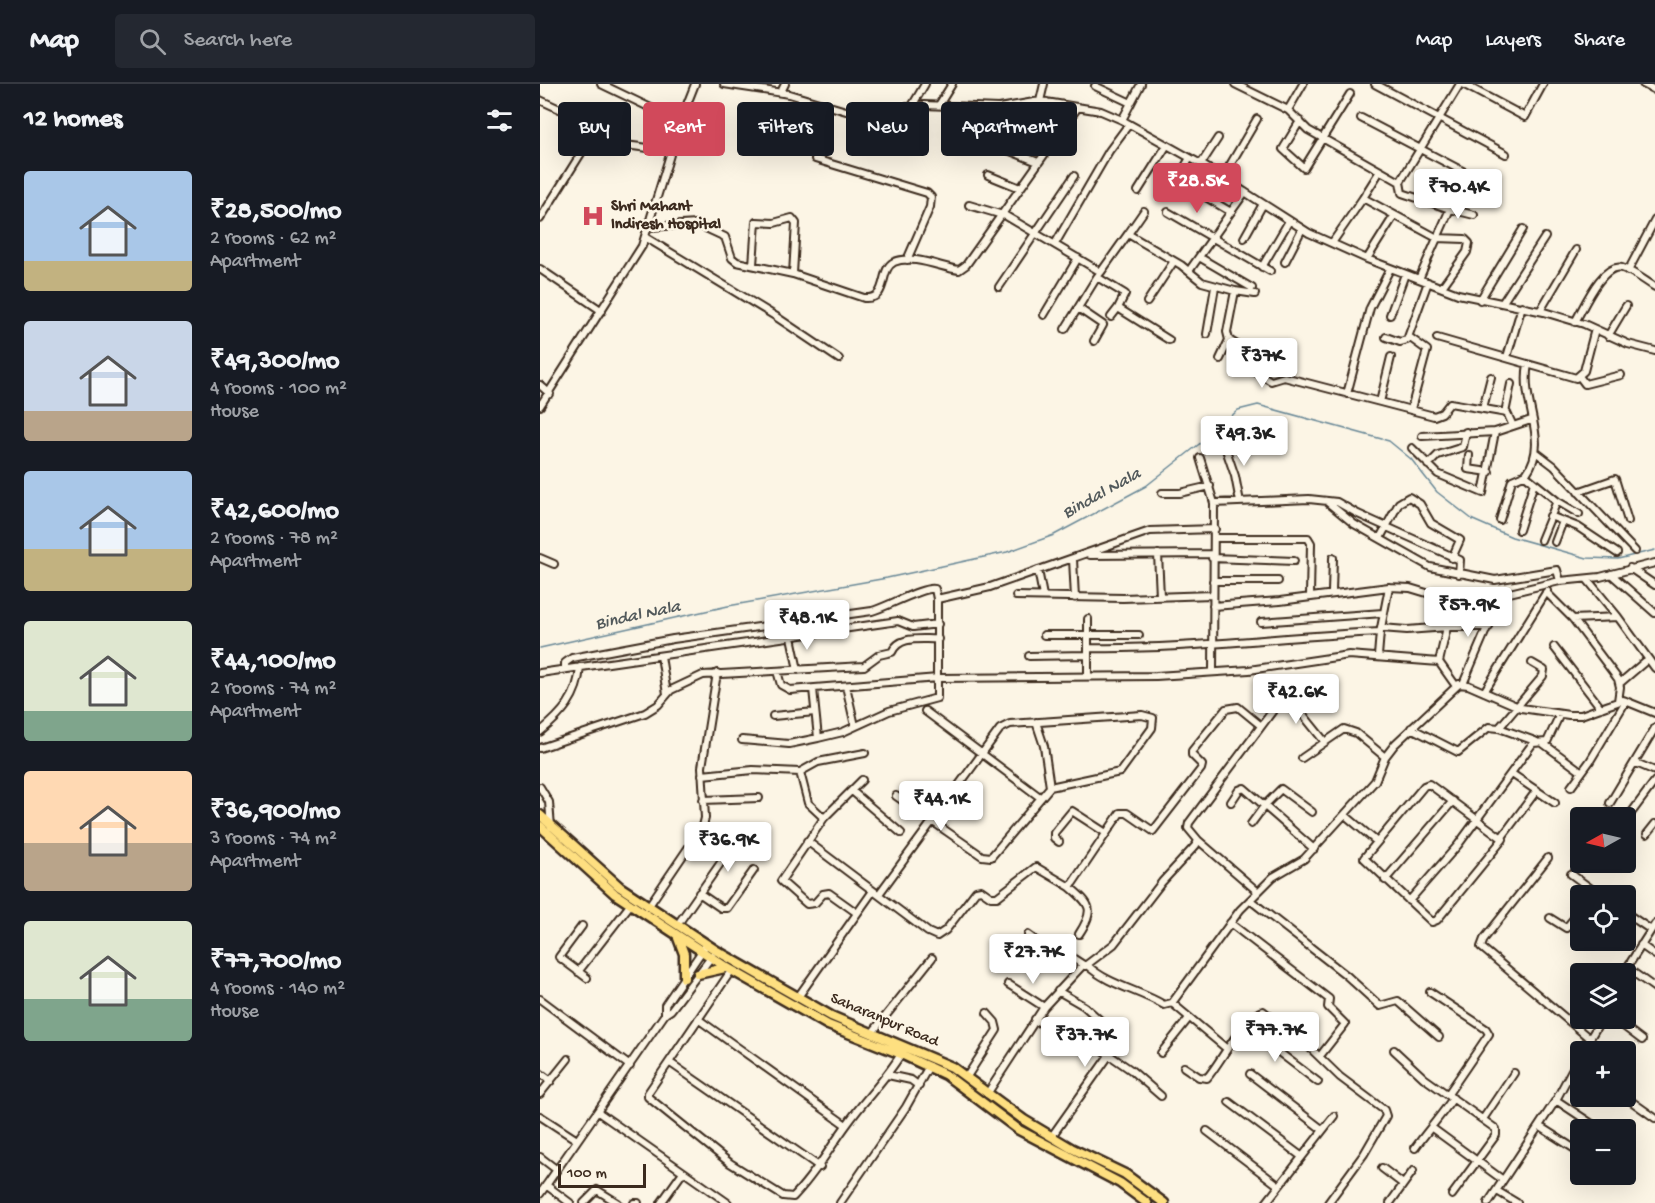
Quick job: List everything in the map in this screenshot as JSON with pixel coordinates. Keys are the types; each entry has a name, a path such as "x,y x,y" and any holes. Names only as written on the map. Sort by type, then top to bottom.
{"main road":[{"name":"Saharanpur Road","path":"540,814 551,831 591,875 678,938 704,948 798,997 829,1021 872,1033 933,1058 1052,1136 1125,1174 1164,1203"},
{"name":"Saharanpur Road","path":"540,826 551,831 648,907 678,924 704,948"},
{"path":"678,938 684,954 684,978"},
{"name":"Saharanpur Road","path":"714,954 729,969 829,1021 946,1075 1019,1130 1120,1183 1147,1203"},
{"path":"698,974 729,969"}],"street":[{"path":"601,84 643,105"},
{"path":"688,102 695,84"},
{"path":"724,84 781,92 846,111"},
{"path":"781,92 785,84"},
{"path":"914,102 925,84"},
{"path":"939,105 952,84"},
{"path":"1044,84 1044,101"},
{"path":"1122,120 1141,84"},
{"path":"1235,84 1288,110 1305,128 1400,182"},
{"path":"1288,110 1303,84"},
{"path":"1375,84 1506,154"},
{"path":"1474,215 1402,193 1400,182 1419,148 1461,84 1525,117 1543,84"},
{"path":"1643,84 1655,90"},
{"path":"1095,86 1131,103"},
{"path":"1300,121 1283,149 1302,167 1308,165 1350,94"},
{"path":"540,100 558,108"},
{"path":"929,105 999,108 1044,101 1101,111 1130,124 1201,164 1302,229 1366,259 1480,300 1503,302 1540,311 1655,351"},
{"path":"648,227 701,225 725,237 734,261 793,274 864,298 871,298 879,293 891,265 902,261 962,269 1078,107"},
{"path":"1361,118 1493,187"},
{"path":"1223,177 1257,119"},
{"path":"1055,244 1109,151 1130,124"},
{"path":"1201,164 1218,138"},
{"path":"1138,191 1167,145"},
{"path":"540,219 579,156"},
{"path":"540,406 550,394 602,311 645,237 669,156"},
{"path":"1023,156 1038,162"},
{"path":"1167,196 1190,158"},
{"path":"815,159 931,197 930,207 902,261"},
{"path":"1332,243 1380,171"},
{"path":"988,175 1020,188"},
{"path":"999,287 1074,176"},
{"path":"1177,180 1231,212"},
{"path":"1190,272 1245,192"},
{"path":"1363,198 1437,238 1465,239 1470,247 1442,287"},
{"path":"1244,238 1263,204"},
{"path":"969,205 1002,214 1055,244 1078,258 1125,294 1111,317"},
{"path":"1419,279 1450,209"},
{"path":"1065,329 1099,274 1144,211"},
{"path":"1168,212 1270,271"},
{"path":"1366,259 1394,216"},
{"path":"753,265 756,222 774,223 792,218 796,223 793,274"},
{"path":"1628,271 1655,220"},
{"path":"1262,267 1289,221"},
{"path":"1285,262 1302,229"},
{"path":"1480,300 1523,229"},
{"path":"1128,234 1174,261 1202,282 1235,291 1253,291 1199,257"},
{"path":"645,237 776,316 839,359"},
{"path":"1503,302 1545,237"},
{"path":"1540,311 1576,250"},
{"path":"1044,315 1078,258"},
{"path":"1147,302 1174,261"},
{"path":"1575,322 1604,273 1614,267 1628,271 1655,286"},
{"path":"540,269 602,311"},
{"path":"1347,394 1370,308 1390,269"},
{"path":"1390,315 1405,274"},
{"path":"1386,337 1403,342 1409,337 1428,282"},
{"path":"1207,334 1215,287"},
{"path":"1220,359 1228,340 1227,332 1235,291"},
{"path":"1507,357 1522,306"},
{"path":"1608,336 1626,306"},
{"path":"1078,308 1103,325 1094,341"},
{"path":"1118,308 1169,340"},
{"path":"1437,338 1572,377 1579,376 1584,371 1595,329"},
{"path":"1409,337 1427,350 1411,409"},
{"path":"1228,340 1257,357 1259,362 1256,372 1271,381 1284,377 1434,416 1442,413 1450,403 1484,408 1509,415 1513,426"},
{"path":"1380,402 1391,357"},
{"path":"1525,475 1537,453 1537,438 1531,420 1525,382 1528,364"},
{"path":"1579,376 1585,384 1622,375"},
{"path":"1484,408 1491,378"},
{"path":"1505,413 1511,384"},
{"path":"540,386 550,394"},
{"path":"1422,436 1494,432 1531,420"},
{"path":"1428,465 1442,453 1463,447 1466,432"},
{"path":"1412,448 1438,474 1481,493 1489,472 1494,432"},
{"path":"1222,438 1235,476 1240,502"},
{"path":"1537,453 1554,466 1635,551"},
{"path":"1469,455 1468,469 1489,472"},
{"path":"1200,458 1214,503 1213,672"},
{"path":"1525,475 1557,501 1579,514"},
{"path":"1500,520 1512,480 1525,475"},
{"path":"1578,492 1615,479 1628,521"},
{"path":"1519,530 1534,483"},
{"path":"1162,494 1180,493 1210,486"},
{"path":"1380,538 1399,503 1412,498 1420,504 1431,523 1460,540 1452,558"},
{"path":"1326,501 1348,520 1425,566 1499,580 1557,570 1560,581"},
{"path":"1541,540 1557,501"},
{"path":"1214,503 1337,502 1461,561 1459,574"},
{"path":"1551,516 1578,527 1617,553"},
{"path":"1555,543 1563,521"},
{"path":"937,599 990,587 1084,556 1123,539 1156,530 1215,529"},
{"path":"1214,538 1308,538 1311,543 1310,596"},
{"path":"1084,556 1158,554 1294,561"},
{"path":"1158,554 1160,596"},
{"path":"540,558 554,564"},
{"path":"1332,592 1333,558"},
{"path":"1073,559 1075,598"},
{"path":"1028,935 1043,946 1068,955 1111,981 1143,993 1164,1005 1172,1003 1230,923 1257,891 1273,877 1304,859 1314,849 1375,781 1385,757 1411,728 1460,685 1489,627 1499,597 1504,593 1560,581 1587,579 1655,563"},
{"path":"1630,568 1655,585"},
{"path":"1038,570 1043,596"},
{"path":"1611,574 1655,613"},
{"path":"1587,579 1655,668"},
{"path":"1213,581 1278,581"},
{"path":"1484,692 1552,583"},
{"path":"1213,606 1389,587 1410,588 1450,600 1496,605"},
{"path":"1378,656 1383,613 1389,587"},
{"path":"565,669 565,663 573,658 673,639 872,611 898,603 928,588 934,589 937,599 938,624 937,698 901,707 818,738 789,744 741,740"},
{"path":"1546,592 1573,620 1620,683 1622,701 1582,772 1571,787"},
{"path":"1016,596 1075,598 1212,595"},
{"path":"1261,622 1383,613"},
{"path":"1573,620 1618,617"},
{"path":"1088,619 1088,675"},
{"path":"540,673 898,621 913,627 938,624"},
{"path":"1439,662 1447,627"},
{"path":"1029,656 1381,630 1489,627"},
{"path":"1044,635 1139,635"},
{"path":"791,638 798,670"},
{"path":"540,748 639,715 658,705 667,694 697,676 864,666 879,655 892,652 896,644 902,640 938,639"},
{"path":"1554,647 1601,708"},
{"path":"661,656 667,694"},
{"path":"777,671 784,688 813,689 938,678 1156,676 1249,670 1335,656 1378,656 1439,662 1460,685 1484,692 1517,707 1575,716 1622,701 1655,713"},
{"path":"1620,683 1648,659"},
{"path":"1499,728 1544,674 1544,670 1532,663"},
{"path":"540,732 566,709 577,685 580,667"},
{"path":"648,907 700,834 705,818 702,775 717,674"},
{"path":"846,686 855,726"},
{"path":"813,689 818,738"},
{"path":"1257,891 1198,840 1188,828 1189,823 1280,699 1286,698 1324,742"},
{"path":"1070,887 1122,812 1150,830 1156,828 1201,769 1202,765 1192,755 1192,751 1226,709 1238,707 1260,725"},
{"path":"925,711 1041,798"},
{"path":"773,716 815,712"},
{"path":"1544,744 1560,714"},
{"path":"798,997 857,913 933,822 981,754 1005,725 1147,715 1153,718 1152,728 1120,772 1050,787 991,857 982,856 933,822 896,796"},
{"path":"1036,722 1047,762 1050,787"},
{"path":"1411,728 1458,752 1485,728 1499,728 1544,744 1582,772"},
{"path":"1610,803 1655,728"},
{"path":"1302,758 1347,729 1385,757"},
{"path":"1409,902 1477,819 1535,741"},
{"path":"702,775 753,770 800,772 818,762 865,753"},
{"path":"1635,763 1655,771"},
{"path":"800,772 808,803 824,818"},
{"path":"1512,774 1555,803"},
{"path":"857,913 829,893 823,894 815,903 807,904 782,884 783,876 824,818 862,780"},
{"path":"1636,807 1655,782"},
{"path":"1502,837 1426,784 1364,858 1429,921 1434,921 1502,842 1502,837 1538,790"},
{"path":"540,787 550,807 551,831"},
{"path":"1231,802 1239,790 1244,788 1314,849"},
{"path":"1251,824 1265,805 1283,789 1312,812"},
{"path":"852,791 901,832"},
{"path":"704,800 759,798"},
{"path":"1385,880 1453,801"},
{"path":"1059,842 1054,838 1054,833 1072,811 1106,834"},
{"path":"1345,815 1377,842"},
{"path":"1647,834 1655,824"},
{"path":"678,924 738,838 743,834 751,836"},
{"path":"987,1094 1044,1007 1085,965 1114,944 1198,840"},
{"path":"807,841 927,932 937,936 946,930 976,891 981,890 991,897 997,897 1036,867 1070,887 1087,902 1090,911 1089,918 1079,934"},
{"path":"1548,858 1484,939 1482,947 1589,1038"},
{"path":"699,893 721,908 727,908 754,870"},
{"path":"1571,874 1584,885"},
{"path":"1250,900 1346,975 1380,1006 1387,1006 1392,1001 1398,1001 1439,1037"},
{"path":"579,972 630,905"},
{"path":"1550,918 1566,928 1570,923"},
{"path":"1629,963 1653,927 1636,918"},
{"path":"1230,923 1329,999 1328,1007 1345,1024 1320,1056"},
{"path":"582,926 559,957 586,978"},
{"path":"1641,945 1655,955"},
{"path":"665,1014 666,1005 704,948"},
{"path":"540,1194 665,1014 671,1010 714,954"},
{"path":"872,1033 932,958"},
{"path":"729,969 648,1097 730,1163 790,1198 820,1167 846,1125 888,1074 901,1054"},
{"path":"1636,977 1655,988"},
{"path":"1008,984 1044,1007"},
{"path":"1058,991 1084,1006 1102,1022"},
{"path":"1415,1148 1432,1128 1489,1035 1486,1029 1430,992"},
{"path":"540,999 630,1066"},
{"path":"1172,1003 1227,1049"},
{"path":"1184,1067 1199,1077 1207,1078 1227,1049 1257,1013 1265,1012 1320,1056 1340,1077 1384,1110 1386,1116 1364,1154 1328,1203"},
{"path":"966,1078 997,1030 995,1022 987,1013"},
{"path":"698,1018 846,1125"},
{"path":"1161,1053 1189,1018"},
{"path":"1035,1019 1059,1037"},
{"path":"1066,1025 1110,1054 1161,1096"},
{"path":"1246,1027 1318,1082"},
{"path":"1587,1041 1595,1029"},
{"path":"1628,1029 1642,1040"},
{"path":"1394,1050 1416,1072 1483,1119 1497,1132 1452,1195"},
{"path":"1052,1136 1110,1054"},
{"path":"540,1094 568,1059"},
{"path":"669,1062 820,1167"},
{"path":"840,1203 919,1086 929,1066"},
{"path":"540,1073 550,1081"},
{"path":"1483,1119 1514,1073"},
{"path":"1488,1203 1556,1100 1570,1073"},
{"path":"888,1074 911,1080 919,1086"},
{"path":"1250,1074 1323,1130"},
{"path":"1556,1100 1584,1119"},
{"path":"1229,1102 1302,1156"},
{"path":"1636,1105 1655,1118"},
{"path":"597,1112 728,1203"},
{"path":"540,1116 577,1140"},
{"path":"1266,1203 1334,1116"},
{"path":"1539,1126 1570,1146"},
{"path":"1432,1128 1503,1180"},
{"path":"1207,1131 1278,1185"},
{"path":"540,1157 557,1170"},
{"path":"1382,1168 1403,1184"},
{"path":"1390,1203 1413,1171"},
{"path":"661,1203 683,1172"},
{"path":"546,1185 570,1203"},
{"path":"584,1203 597,1190 618,1203"},
{"path":"1497,1191 1516,1203"}],"waterway":[{"name":"Bindal Nala","path":"540,648 728,606 887,578 1007,552 1054,535 1146,486 1212,434 1238,410 1258,405 1389,441 1411,459 1437,492 1473,520 1512,537 1587,558 1618,559 1655,550"}],"place":[{"name":"Shri Mahant Indiresh Hospital","path":"593,216"}]}
